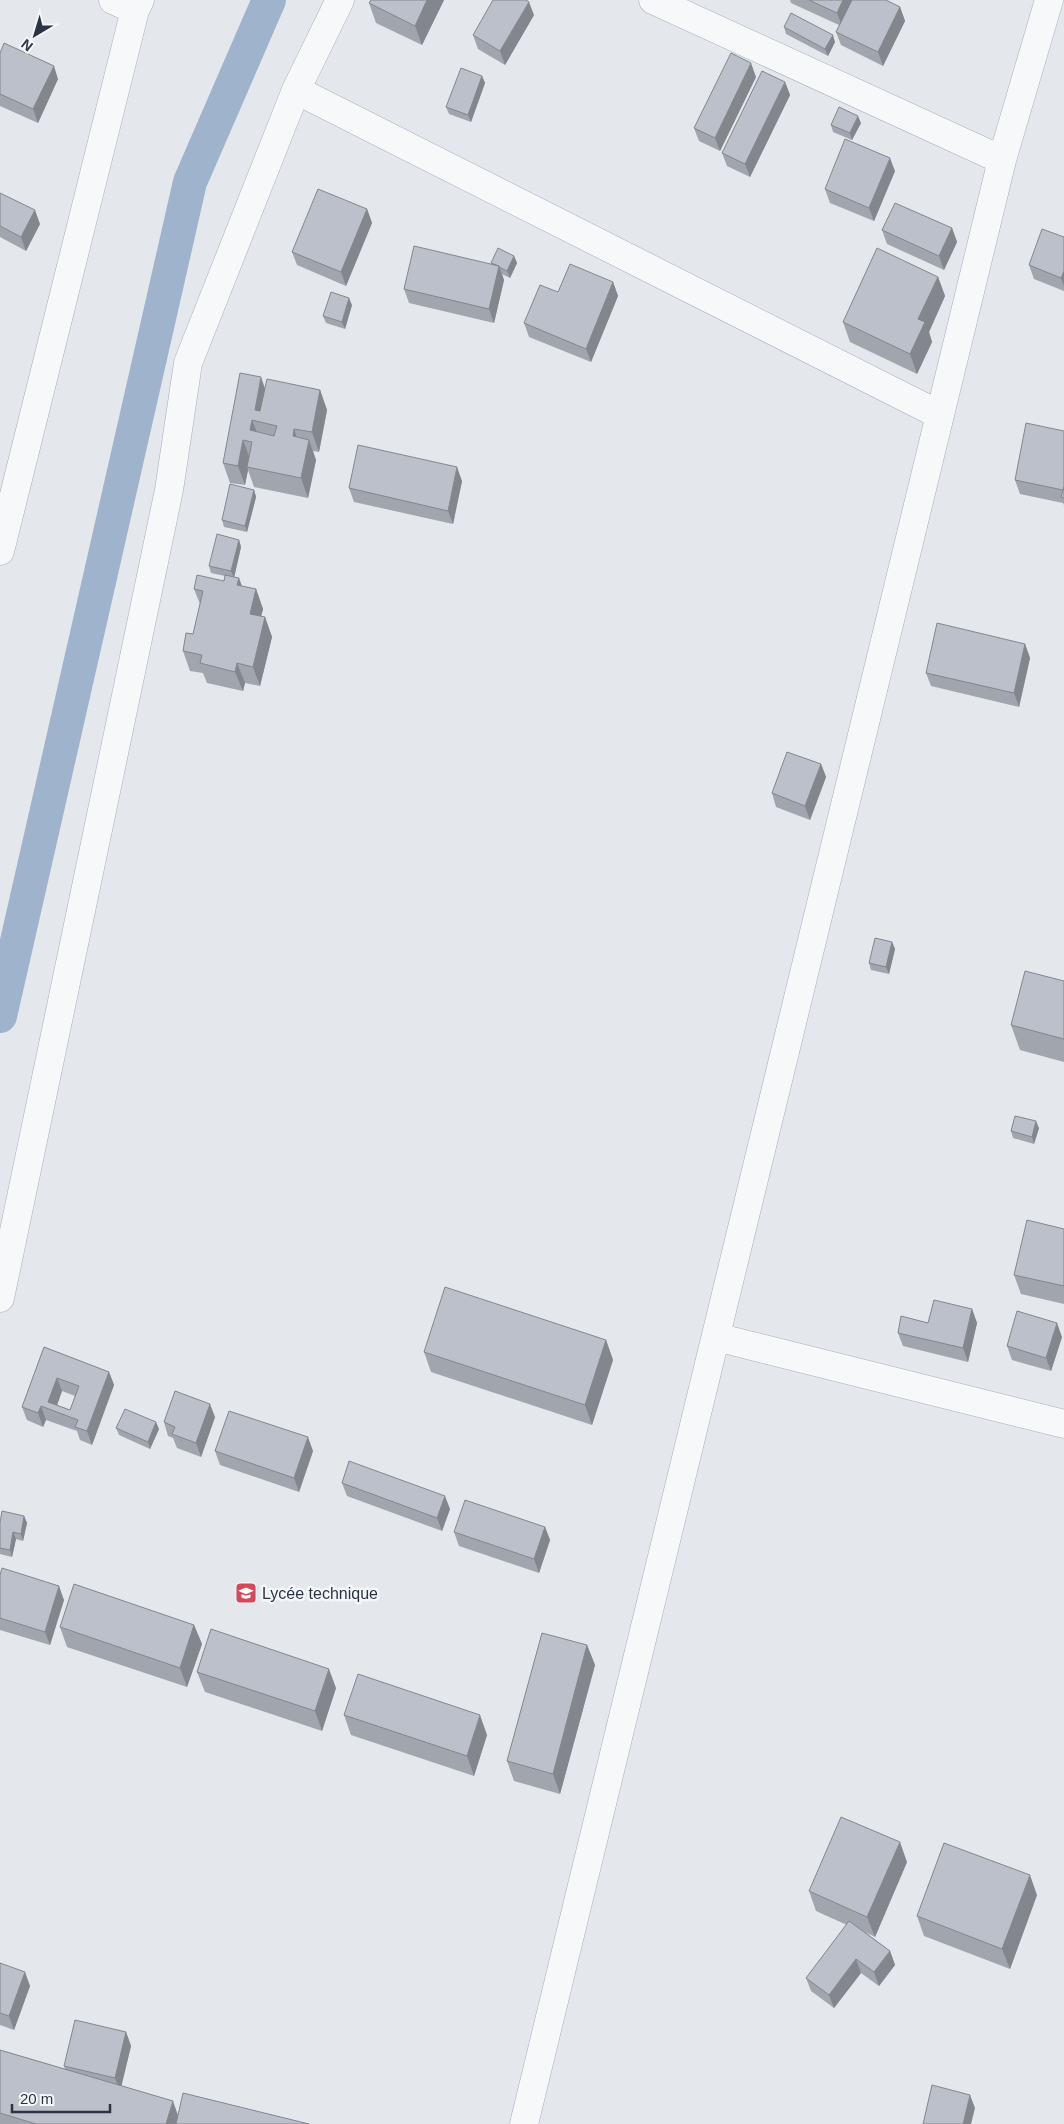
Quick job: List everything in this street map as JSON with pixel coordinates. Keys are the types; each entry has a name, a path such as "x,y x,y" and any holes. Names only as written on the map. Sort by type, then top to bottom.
{"street":[{"path":"0,1298 169,490 188,363 296,90 340,0"},
{"path":"653,0 1002,160"},
{"path":"524,2124 1002,160 1050,0 1064,5"},
{"path":"0,551 129,3"},
{"path":"296,90 940,415"},
{"path":"716,1337 1064,1424"}],"building":[{"path":"371,0 427,0 415,26 369,3"},
{"path":"493,0 526,0 529,2 500,51 473,35"},
{"path":"809,0 843,0 837,13"},
{"path":"852,0 886,0 900,7 878,52 836,32"},
{"path":"791,13 833,35 825,49 784,27"},
{"path":"4,43 54,66 33,109 0,94 0,53"},
{"path":"731,53 751,63 715,138 694,128"},
{"path":"461,68 482,76 468,115 446,107"},
{"path":"762,71 785,82 745,164 722,153"},
{"path":"839,107 858,116 850,133 831,125"},
{"path":"845,139 890,158 869,208 825,189"},
{"path":"318,189 367,209 341,272 292,252"},
{"path":"0,193 35,210 21,237 0,226"},
{"path":"895,203 952,228 939,256 882,230"},
{"path":"1042,229 1064,237 1064,271 1061,278 1029,265"},
{"path":"414,246 499,266 489,309 404,289"},
{"path":"498,248 514,256 507,271 491,263"},
{"path":"877,248 938,277 918,319 925,322 910,354 843,322"},
{"path":"570,264 613,282 586,349 524,323 540,285 558,292"},
{"path":"331,292 349,298 342,322 323,316"},
{"path":"240,373 261,377 255,410 260,411 267,379 320,390 312,432 294,429 293,436 309,440 301,478 247,467 252,442 243,440 238,466 223,463","holes":["252,420 277,426 274,436 250,430"]},
{"path":"1026,423 1064,431 1063,490 1015,480"},
{"path":"358,445 457,467 448,511 349,488"},
{"path":"230,484 254,490 245,526 222,520"},
{"path":"1064,487 1064,498 1061,497"},
{"path":"217,534 239,540 231,571 209,566"},
{"path":"197,575 224,581 225,575 239,578 237,585 256,589 250,614 265,617 253,667 237,663 235,672 200,663 202,655 183,651 186,633 193,634 203,591 194,589"},
{"path":"937,623 1025,644 1014,693 926,673"},
{"path":"787,752 821,764 805,806 772,793"},
{"path":"875,938 892,942 886,967 869,963"},
{"path":"1025,971 1064,981 1064,1039 1011,1025"},
{"path":"1015,1116 1036,1121 1032,1137 1011,1131"},
{"path":"1027,1220 1064,1229 1064,1286 1014,1275"},
{"path":"445,1287 606,1340 585,1405 424,1352"},
{"path":"934,1300 972,1309 963,1348 898,1333 901,1316 928,1323"},
{"path":"1017,1311 1057,1323 1046,1358 1007,1346"},
{"path":"44,1347 109,1372 87,1431 75,1427 78,1420 41,1406 38,1413 22,1407","holes":["57,1378 79,1386 70,1410 48,1402"]},
{"path":"175,1391 210,1404 196,1443 172,1434 175,1427 164,1422"},
{"path":"125,1409 156,1422 148,1442 116,1428"},
{"path":"229,1411 308,1437 294,1478 215,1451"},
{"path":"349,1461 445,1496 437,1518 342,1483"},
{"path":"465,1500 545,1527 534,1559 454,1532"},
{"path":"2,1511 24,1516 21,1534 13,1532 10,1550 0,1548"},
{"path":"2,1568 59,1586 45,1632 0,1618 0,1575"},
{"path":"74,1584 194,1625 180,1668 60,1627"},
{"path":"211,1629 329,1669 315,1711 197,1672"},
{"path":"542,1633 587,1645 553,1774 507,1761"},
{"path":"358,1674 480,1715 467,1756 344,1715"},
{"path":"841,1817 900,1842 867,1917 809,1891"},
{"path":"944,1843 1030,1875 1002,1949 917,1916"},
{"path":"849,1921 890,1951 874,1972 856,1959 829,1995 806,1978"},
{"path":"0,1963 25,1972 9,2016 0,2013"},
{"path":"75,2020 126,2032 115,2078 64,2066"},
{"path":"0,2050 173,2101 166,2124 36,2124 0,2113"},
{"path":"932,2085 970,2095 963,2124 923,2124"},
{"path":"183,2093 309,2124 176,2124"}],"waterway":[{"path":"0,1016 190,182 269,0"}],"place":[{"name":"Lycée technique","path":"246,1593"}]}
